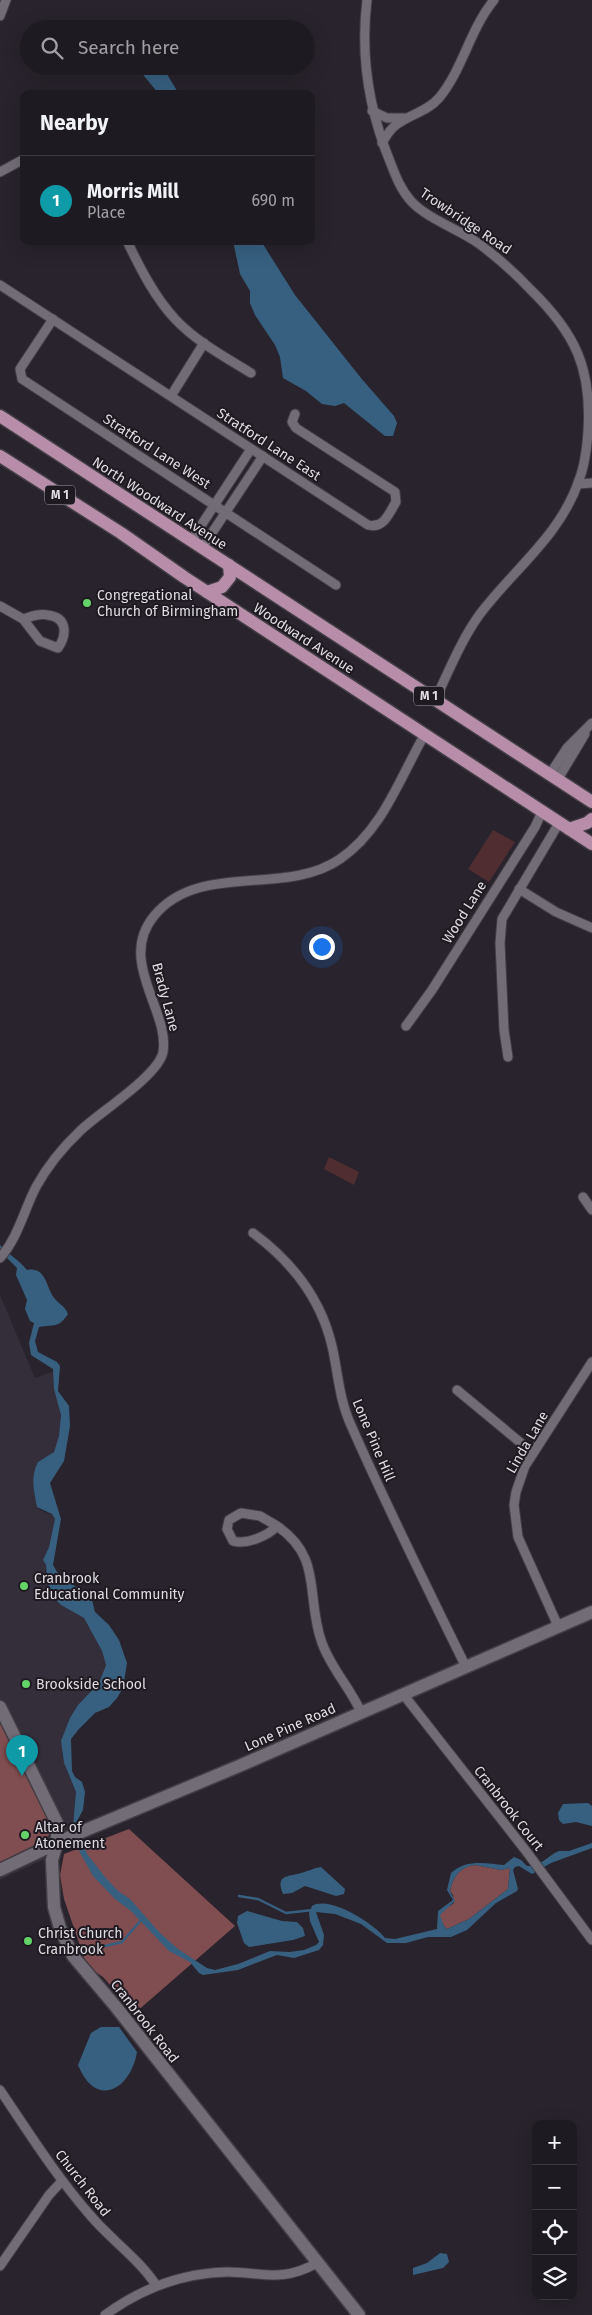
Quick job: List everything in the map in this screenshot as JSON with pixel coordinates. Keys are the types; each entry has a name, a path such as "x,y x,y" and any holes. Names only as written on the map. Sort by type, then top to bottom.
{"main road":[{"name":"North Woodward Avenue","path":"0,416 265,589"},
{"name":"Woodward Avenue","path":"0,456 592,844"},
{"path":"207,592 222,587 230,577 229,565"},
{"name":"Woodward Avenue","path":"265,589 592,802"},
{"path":"564,826 587,823 592,819"}],"street":[{"path":"0,16 6,0"},
{"name":"Trowbridge Road","path":"367,0 365,57 372,111 382,143 400,185 411,202 421,210 467,235 510,268 548,307 573,340 586,369 590,403 587,441 578,484 565,510 542,544 476,620 435,700"},
{"path":"382,143 393,127 428,108 444,91 480,22 494,0"},
{"path":"372,111 390,119 409,117"},
{"path":"0,172 20,161"},
{"path":"129,245 163,305 179,323 204,344 251,373"},
{"name":"Stratford Lane East","path":"0,285 368,525 376,526 384,522 396,502 395,492 296,428 292,422 295,414"},
{"name":"Stratford Lane West","path":"53,319 20,368 22,379 336,585"},
{"path":"171,396 204,344"},
{"path":"197,544 215,505 252,449"},
{"path":"197,544 225,512 263,456"},
{"path":"578,484 592,483"},
{"path":"0,606 23,619 40,641 58,648 65,635 63,626 58,620 46,614 23,619"},
{"path":"554,776 590,725"},
{"name":"Brady Lane","path":"3,1254 36,1188 57,1155 81,1130 148,1075 160,1062 164,1049 163,1039 146,984 141,960 143,942 152,918 168,901 193,890 296,876 323,868 340,859 356,845 380,817 408,769 425,734"},
{"name":"Wood Lane","path":"406,1026 432,990 535,827 542,812"},
{"path":"508,1057 504,1030 500,930 502,919 519,889 564,826"},
{"path":"519,889 556,912 592,928"},
{"path":"583,1197 592,1210"},
{"name":"Lone Pine Hill","path":"253,1233 278,1253 296,1272 322,1316 332,1343 342,1402 349,1421 396,1523 466,1666"},
{"name":"Linda Lane","path":"558,1626 518,1537 514,1505 516,1492 533,1453 592,1362"},
{"path":"457,1390 533,1453"},
{"path":"277,1526 270,1532 242,1543 233,1541 227,1529 229,1520 241,1512 260,1516 277,1526 290,1536 302,1550 310,1574 322,1642 361,1712"},
{"name":"Lone Pine Road","path":"0,1870 92,1827 592,1612"},
{"name":"Cranbrook Court","path":"403,1694 526,1851 592,1940"},
{"name":"Cranbrook Road","path":"0,1707 57,1823 57,1843 52,1860 54,1907 60,1928 74,1956 116,2006 359,2315"},
{"name":"Church Road","path":"0,2090 62,2182 91,2217 142,2266 156,2285"},
{"path":"0,2266 50,2195 62,2182"},
{"path":"105,2315 156,2285 183,2277 217,2273 279,2276 299,2272 317,2263"}],"shaded area":[{"path":"493,830 515,842 489,882 468,869"},
{"path":"329,1157 359,1172 354,1185 324,1169"},
{"name":"Cranbrook Educational Community","path":"0,1295 35,1378 54,1371 54,1389 60,1409 61,1421 57,1447 50,1455 38,1462 34,1472 34,1495 37,1505 40,1510 53,1515 55,1519 49,1547 43,1560 46,1565 45,1575 61,1605 84,1618 102,1651 106,1665 99,1683 78,1705 62,1738 62,1755 76,1792 74,1831 58,1853 0,1880"},
{"path":"0,1723 24,1768 52,1830 45,1840 0,1862"},
{"path":"129,1829 235,1926 135,2013 103,1977 87,1966 64,1899 60,1875 64,1854"},
{"path":"475,1865 501,1870 510,1868 508,1889 469,1919 447,1929 442,1922 440,1913 454,1903 453,1895 450,1891 453,1881 461,1870"}],"water":[{"path":"167,75 177,90 156,90 144,76"},
{"path":"234,245 264,245 295,295 394,416 397,423 393,436 385,436 344,403 335,406 322,404 306,391 283,378 280,357 275,345 255,315 250,303 250,291 240,274"},
{"path":"0,1245 27,1270 39,1271 52,1295 68,1314 58,1324 39,1327 35,1341 38,1352 57,1362 60,1366 58,1391 69,1406 70,1426 64,1461 50,1483 61,1519 53,1565 57,1572 92,1600 95,1612 109,1625 119,1640 127,1663 123,1688 117,1698 109,1707 95,1713 71,1739 72,1771 75,1777 82,1782 85,1792 83,1810 76,1823 87,1854 118,1891 130,1899 160,1933 178,1949 207,1968 215,1970 238,1964 270,1951 289,1952 304,1950 316,1945 319,1942 310,1921 309,1913 312,1906 329,1904 340,1908 362,1919 385,1938 395,1939 437,1929 438,1911 453,1900 447,1890 451,1873 463,1866 476,1863 504,1865 514,1857 521,1860 527,1866 532,1866 541,1863 559,1851 569,1851 592,1843 592,1848 551,1863 532,1874 519,1866 515,1867 513,1870 517,1891 496,1903 467,1930 451,1937 428,1937 406,1943 387,1943 361,1924 335,1914 316,1912 324,1935 323,1945 319,1950 294,1958 277,1955 238,1970 203,1975 190,1962 169,1951 131,1911 115,1899 93,1876 77,1847 73,1827 76,1792 64,1763 61,1741 70,1718 78,1705 99,1683 106,1665 102,1651 84,1618 61,1605 53,1597 47,1582 46,1565 43,1560 49,1547 55,1519 52,1514 37,1507 33,1478 38,1462 54,1452 59,1436 61,1415 54,1389 53,1369 31,1355 29,1343 34,1323 30,1321 25,1309 27,1300 16,1275 17,1268 0,1251","holes":["475,1865 501,1870 510,1868 508,1889 469,1919 447,1929 440,1915 455,1901 450,1891 458,1873 465,1868"]},
{"path":"588,1803 592,1806 592,1826 576,1822 563,1824 559,1820 558,1813 563,1804"},
{"path":"321,1867 345,1889 344,1894 336,1896 305,1886 292,1893 283,1894 281,1883 284,1877"},
{"path":"247,1911 282,1921 297,1922 303,1928 305,1936 293,1940 249,1947 244,1943 237,1923 238,1916"},
{"path":"101,2027 119,2027 137,2052 128,2076 112,2089 103,2090 94,2087 85,2079 78,2065 91,2033"},
{"path":"440,2253 447,2254 449,2262 443,2268 413,2275 413,2268 427,2263"}],"waterway":[{"path":"239,1896 258,1899 286,1913 313,1910"},
{"path":"105,1946 122,1942 142,1919"}],"place":[{"name":"Congregational Church of Birmingham","path":"87,603"},
{"name":"Cranbrook Educational Community","path":"24,1586"},
{"name":"Brookside School","path":"26,1684"},
{"name":"Morris Mill","path":"22,1776"},
{"name":"Altar of Atonement","path":"25,1835"},
{"name":"Christ Church Cranbrook","path":"28,1941"}]}
